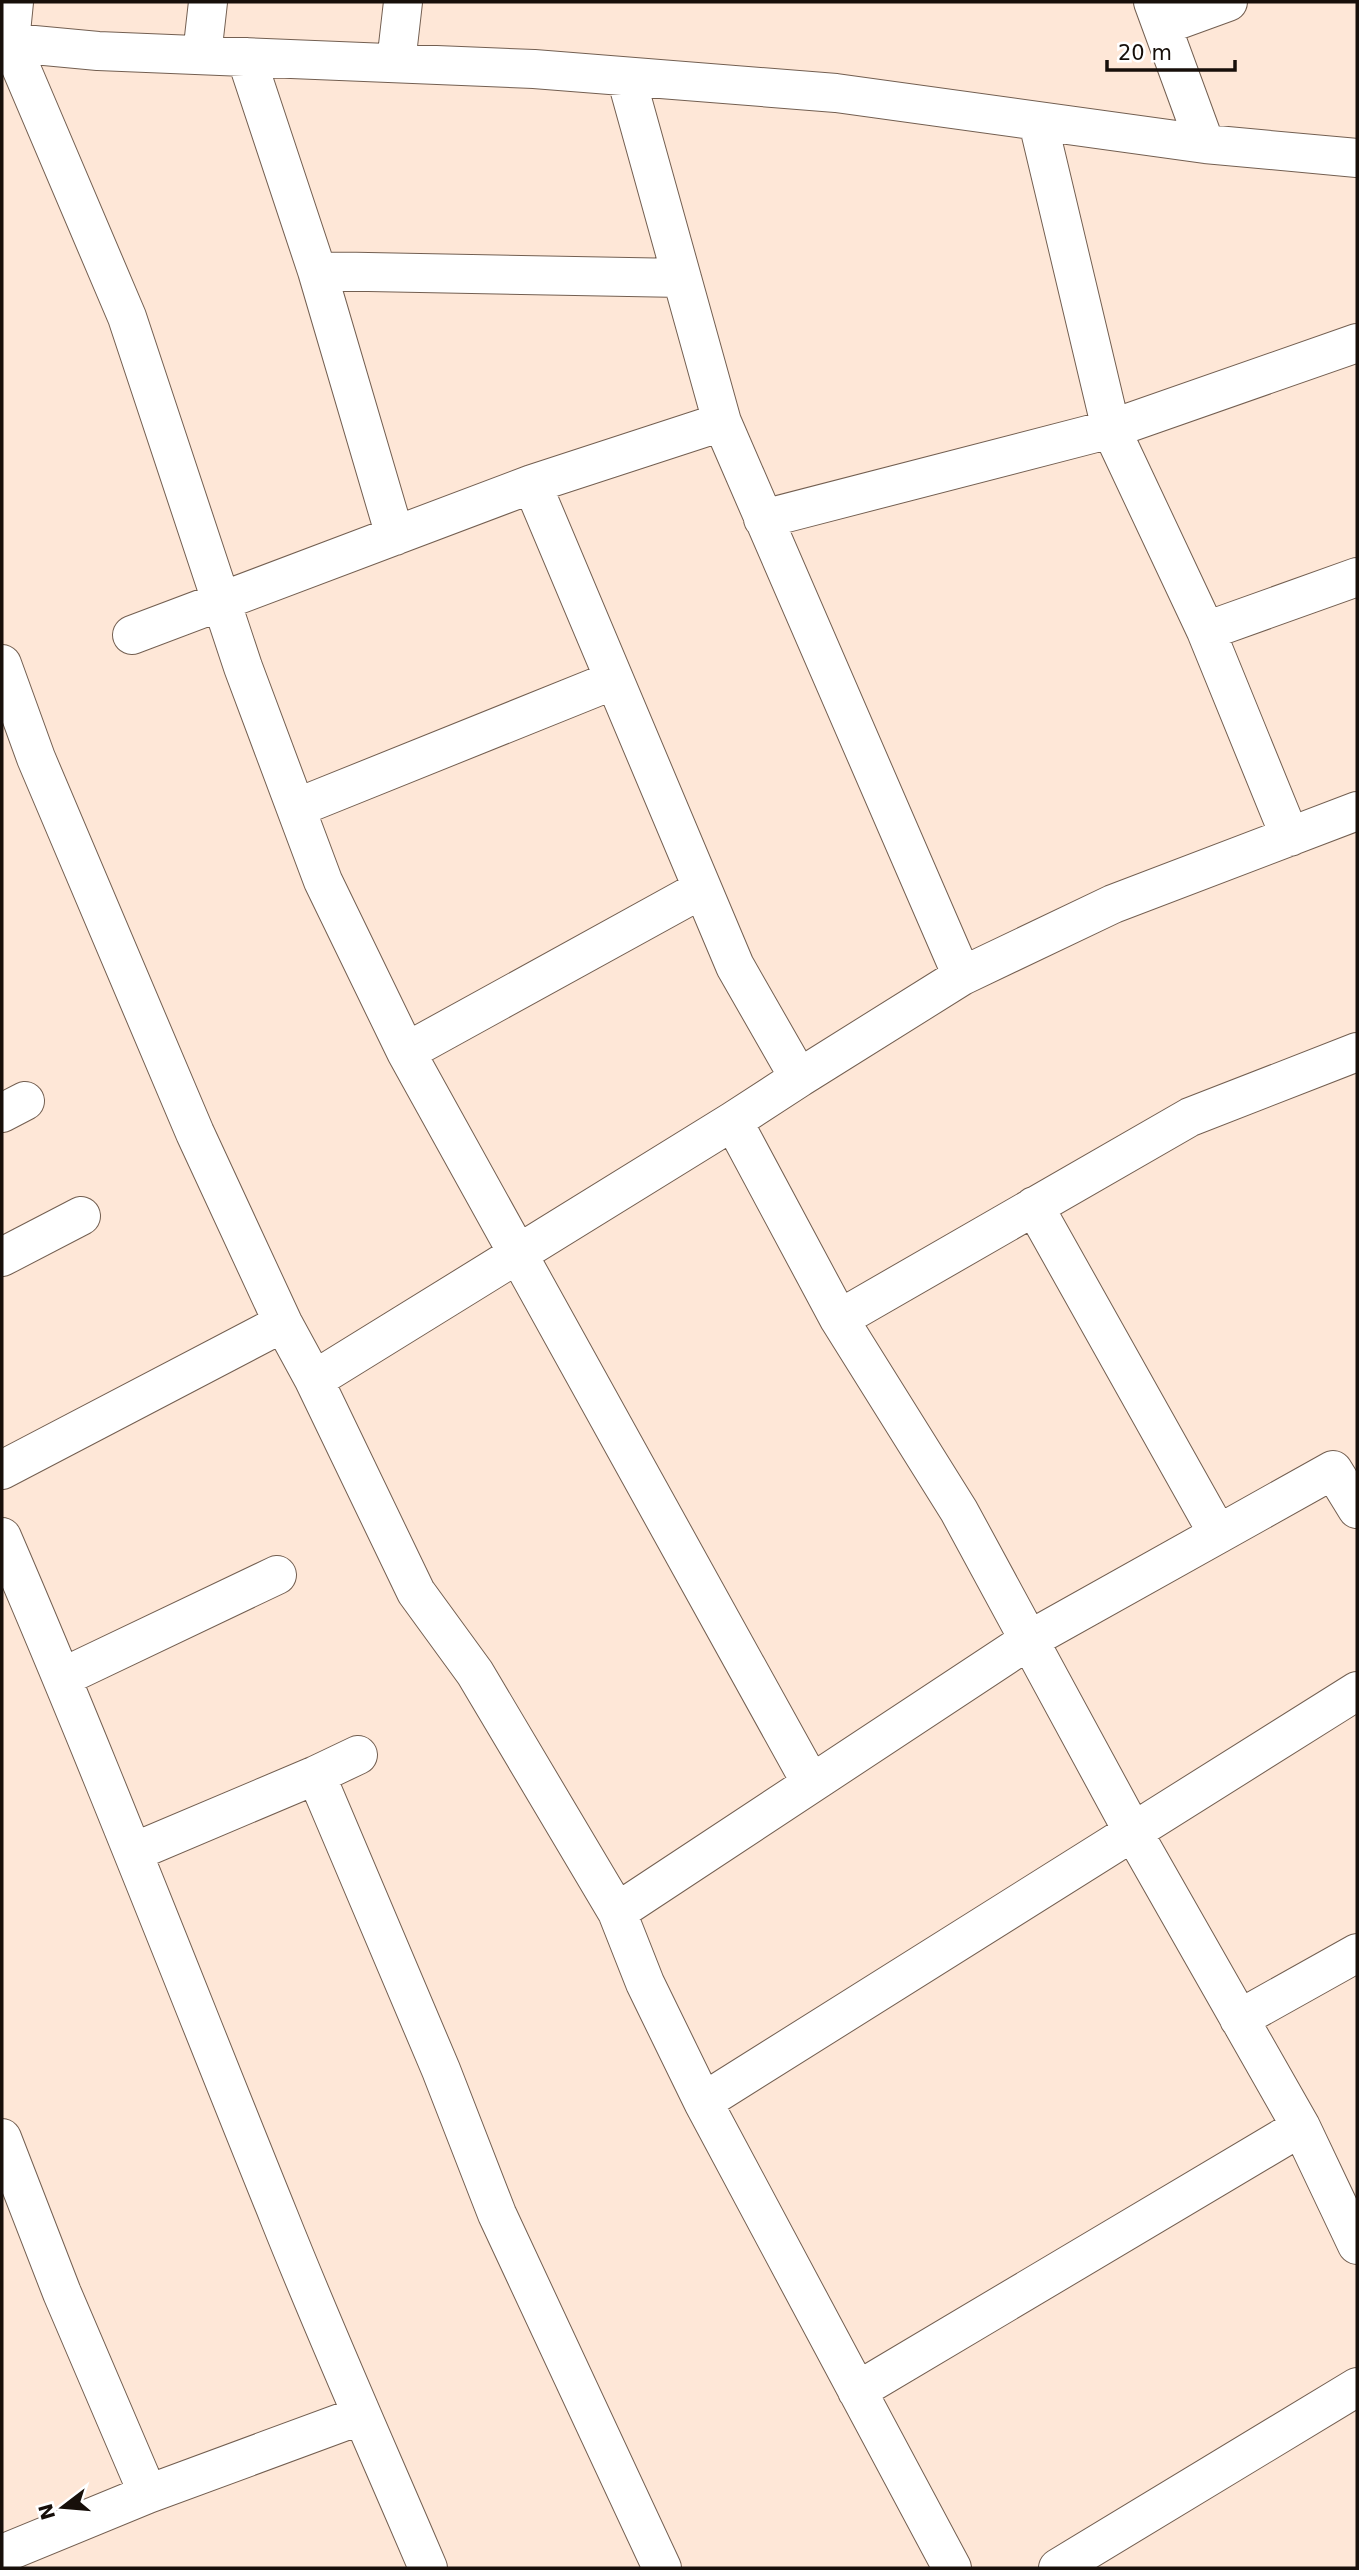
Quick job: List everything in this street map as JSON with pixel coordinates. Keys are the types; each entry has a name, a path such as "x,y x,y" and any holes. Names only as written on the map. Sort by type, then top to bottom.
{"street":[{"path":"14,2 6,42 127,317 221,602 323,881 406,1052 811,1783"},
{"path":"202,55 208,2"},
{"path":"396,63 403,2"},
{"path":"1205,144 1158,14 1228,2"},
{"path":"6,42 98,51 534,69 836,93 1205,144 1357,158"},
{"path":"246,57 317,271 395,536"},
{"path":"626,76 722,422 962,976"},
{"path":"1038,122 1111,429 1206,631 1290,837"},
{"path":"317,271 682,278"},
{"path":"763,519 1111,429 1357,343"},
{"path":"132,635 532,484 722,422"},
{"path":"532,484 735,966 799,1078"},
{"path":"1206,631 1357,577"},
{"path":"2,664 36,758 195,1133 283,1323 314,1380 416,1592 475,1673 617,1912 645,1983 703,2102 952,2568"},
{"path":"296,808 614,680"},
{"path":"314,1380 962,976 1113,904 1357,811"},
{"path":"406,1052 702,889"},
{"path":"839,1319 1190,1117 1357,1052"},
{"path":"733,1121 839,1319 960,1511 1132,1830 1301,2127 1355,2234"},
{"path":"1034,1206 1217,1534"},
{"path":"2,1257 81,1216"},
{"path":"2,1470 283,1323"},
{"path":"617,1912 1029,1640 1333,1470 1357,1509"},
{"path":"2,1537 63,1677 279,2219 428,2568"},
{"path":"63,1677 277,1575"},
{"path":"703,2102 1357,1691"},
{"path":"134,1852 358,1755"},
{"path":"316,1775 440,2070 497,2214 662,2568"},
{"path":"1239,2020 1357,1953"},
{"path":"857,2391 1301,2127"},
{"path":"2,2138 62,2293 148,2494"},
{"path":"1058,2568 1357,2387"},
{"path":"2,2554 148,2494 362,2415"}]}
